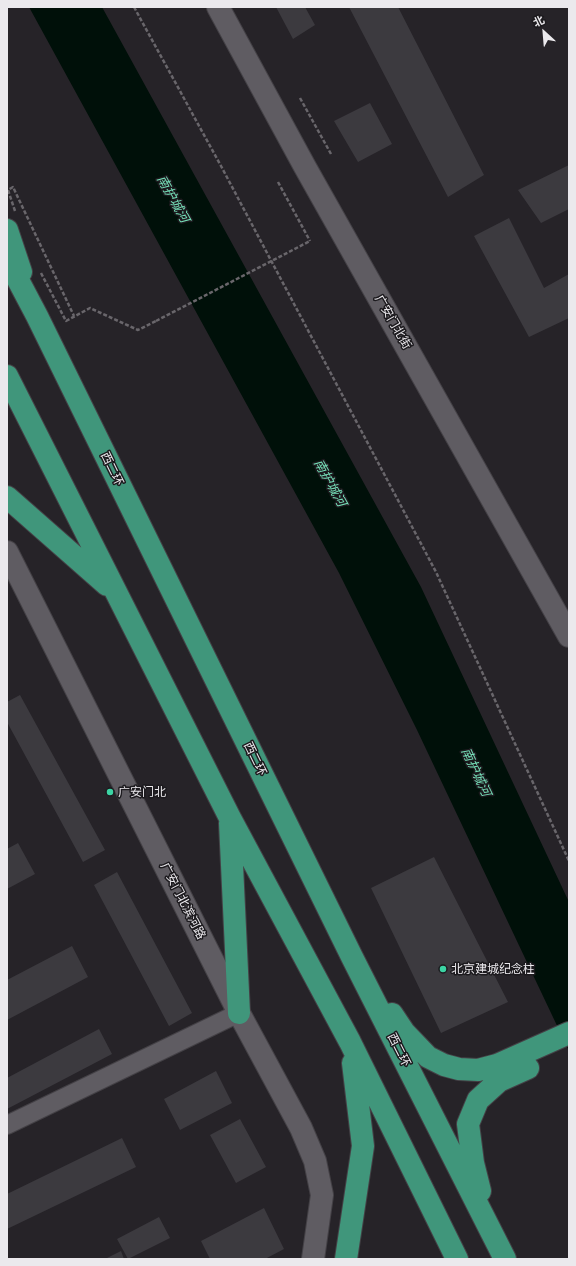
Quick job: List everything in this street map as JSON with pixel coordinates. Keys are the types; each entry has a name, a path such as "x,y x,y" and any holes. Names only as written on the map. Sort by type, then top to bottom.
{"highway":[{"path":"7,230 37,316"},
{"name":"西二环","path":"7,259 37,316 352,958 506,1259"},
{"path":"7,376 230,818 350,1042 458,1259"},
{"path":"7,497 116,593"},
{"path":"230,818 239,1013"},
{"path":"352,958 404,1032 428,1057 444,1065 478,1070 569,1050"},
{"path":"506,1259 484,1210 473,1163 468,1124 478,1100 499,1081 569,1033"},
{"path":"346,1259 363,1146 350,1042"}],"street":[{"name":"广安门北街","path":"218,7 305,167 569,636"},
{"name":"广安门北滨河路","path":"7,552 239,1013 302,1128 315,1161 322,1195 313,1259"},
{"path":"7,1125 239,1013"}],"path":[{"path":"134,7 221,166 436,572 569,862"},
{"path":"300,98 331,154"},
{"path":"66,320 90,308 138,330 310,241 278,182"},
{"path":"8,190 13,187 74,316"}],"water":[{"name":"南护城河","path":"29,7 102,7 421,587 569,902 569,1051 417,730 339,573"}],"building":[{"path":"276,7 305,7 315,25 293,39"},
{"path":"349,7 398,7 484,175 448,197"},
{"path":"370,103 392,144 358,162 334,121"},
{"path":"569,165 569,209 541,223 518,190"},
{"path":"509,218 544,288 569,274 569,318 529,337 474,236"},
{"path":"20,695 105,850 83,862 7,722 7,702"},
{"path":"18,843 35,874 7,889 7,849"},
{"path":"434,857 508,1002 441,1033 371,888"},
{"path":"117,872 192,1013 169,1026 94,885"},
{"path":"72,946 88,977 7,1020 7,980"},
{"path":"99,1029 112,1054 7,1109 7,1078"},
{"path":"216,1071 232,1103 180,1130 164,1099"},
{"path":"240,1119 266,1167 236,1183 210,1135"},
{"path":"122,1138 136,1167 7,1229 7,1194"},
{"path":"264,1208 284,1249 265,1259 210,1259 201,1241"},
{"path":"159,1217 170,1238 128,1259 117,1239"},
{"path":"121,1251 124,1259 105,1259"}],"place":[{"name":"广安门北","path":"110,792"},
{"name":"北京建城纪念柱","path":"443,969"}]}
